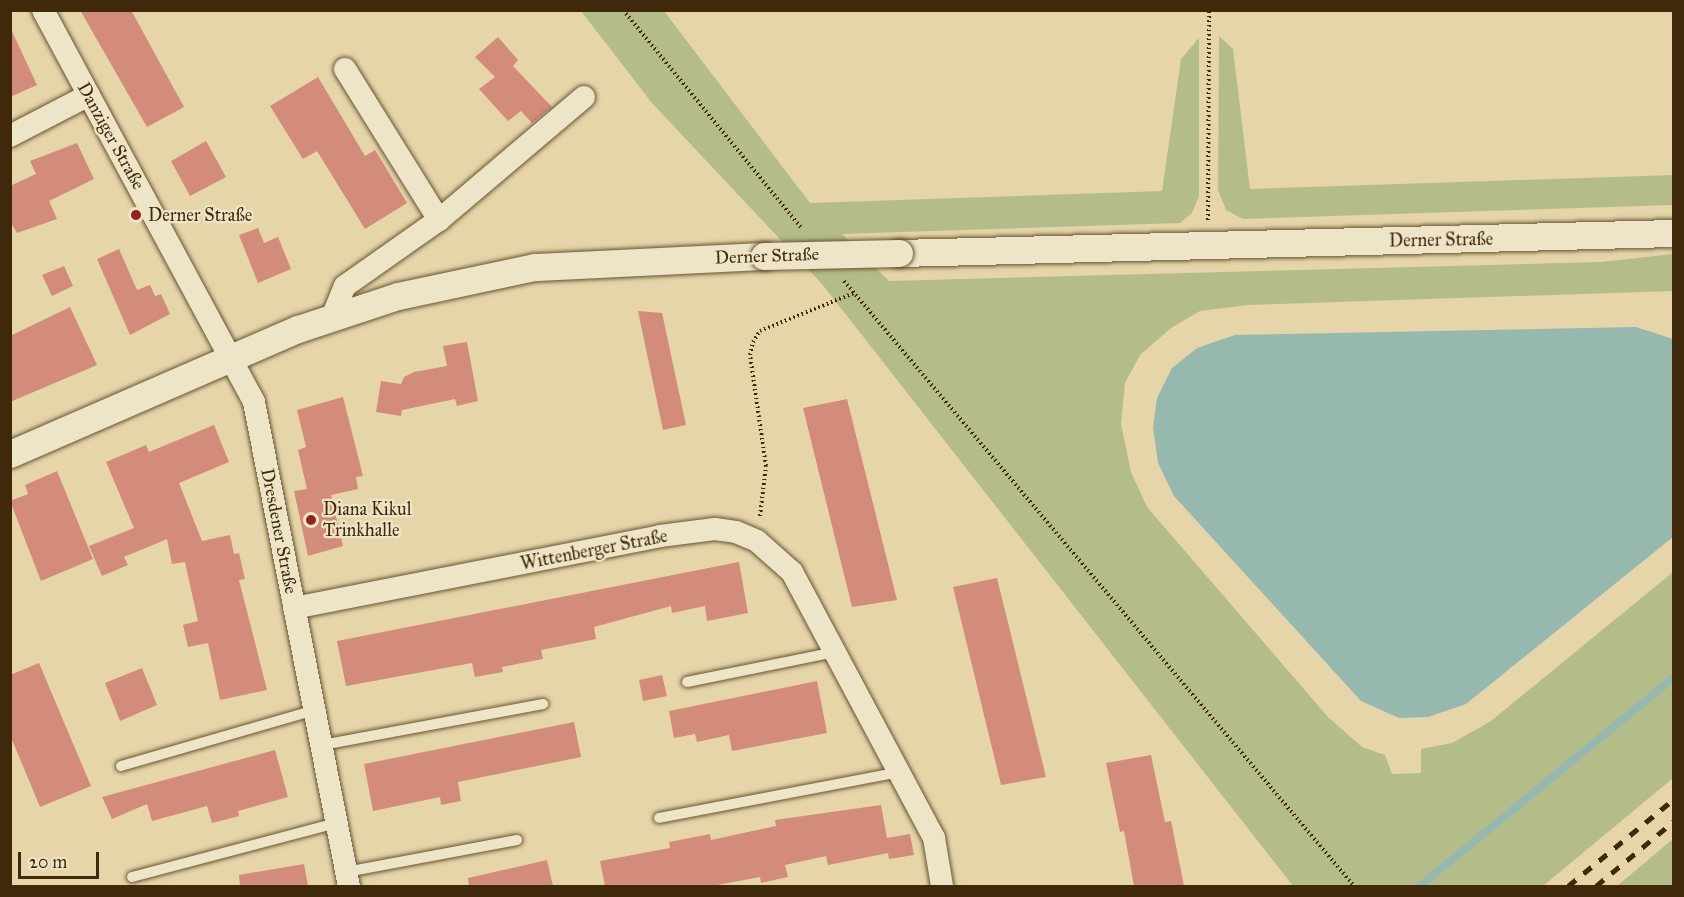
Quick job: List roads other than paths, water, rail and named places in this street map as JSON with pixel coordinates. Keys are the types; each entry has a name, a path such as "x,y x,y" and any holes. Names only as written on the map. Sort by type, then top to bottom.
{"street":[{"name":"Danziger Straße","path":"43,10 233,355"},
{"path":"345,69 439,220"},
{"path":"10,136 89,95"},
{"path":"333,315 345,286 439,220 584,97"},
{"name":"Derner Straße","path":"10,454 233,355 333,315 465,279 535,267 764,256 1674,233"},
{"name":"Dresdener Straße","path":"233,355 254,402 348,879"},
{"name":"Wittenberger Straße","path":"294,608 660,536 715,529 757,541 792,572 836,652 934,838 942,886"}],"lane":[{"path":"687,682 836,652"},
{"path":"322,745 543,704"},
{"path":"121,766 315,710"},
{"path":"659,818 900,772"},
{"path":"132,877 337,823"},
{"name":"Dresdener Straße","path":"348,879 517,840"}],"water":[{"path":"1636,327 1673,339 1673,537 1466,704 1428,717 1399,718 1361,701 1174,496 1158,463 1153,427 1157,398 1172,368 1197,348 1235,335"}],"waterway":[{"path":"1420,886 1674,677"}],"railway":[{"path":"1568,886 1674,799"},
{"path":"1596,886 1674,821"}],"place":[{"name":"Derner Straße","path":"136,215"},
{"name":"Diana Kikul Trinkhalle","path":"311,520"}]}
